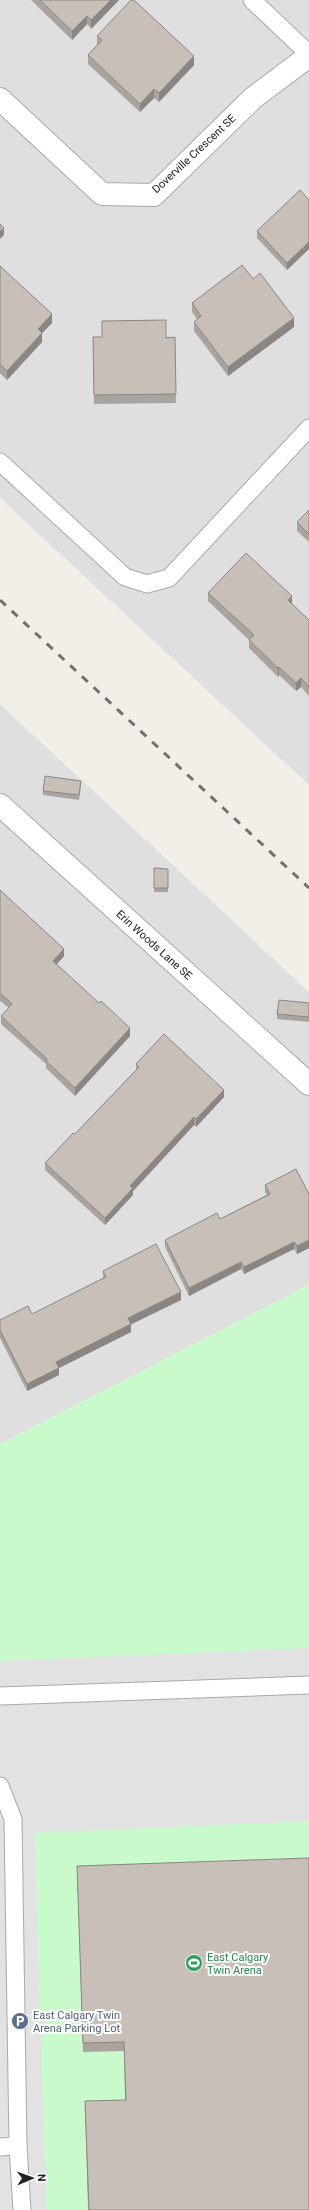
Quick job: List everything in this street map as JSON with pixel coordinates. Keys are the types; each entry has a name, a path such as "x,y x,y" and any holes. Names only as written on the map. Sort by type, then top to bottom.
{"street":[{"name":"Doverville Crescent SE","path":"0,99 102,194 154,195 253,98 309,55"},
{"name":"Erin Woods Lane SE","path":"0,805 309,1084"}],"lane":[{"path":"252,0 309,55"},
{"path":"0,462 125,577 147,584 169,578 309,428"},
{"path":"0,1696 309,1686"},
{"path":"0,1786 13,1819 18,2146 22,2210"},
{"path":"0,2147 18,2146"}],"shaded area":[{"path":"0,0 309,0 309,785 0,498"},
{"path":"0,704 309,992 309,1285 0,1444"},
{"name":"East Calgary Twin Arena Parking Lot","path":"309,1648 309,1821 35,1833 46,2210 0,2210 0,1661"}],"green space":[{"path":"309,1285 309,2210 0,2210 0,1444"}],"building":[{"path":"40,0 111,0 91,20 87,16 72,31"},
{"path":"131,0 134,0 194,56 159,93 154,89 140,104 88,55 102,40 97,36"},
{"path":"300,190 309,200 309,242 287,263 257,231"},
{"path":"0,224 4,228 0,232"},
{"path":"242,265 253,279 260,273 294,318 228,367 194,322 201,316 192,303"},
{"path":"0,266 52,314 38,329 42,333 7,371 0,364"},
{"path":"166,320 166,338 175,337 176,394 94,395 93,337 102,337 102,321"},
{"path":"309,510 309,534 297,522"},
{"path":"246,553 292,596 288,600 309,620 309,687 301,678 296,683 279,667 278,668 249,640 254,635 208,593"},
{"path":"45,776 81,781 79,795 43,791"},
{"path":"154,868 168,869 168,888 154,888"},
{"path":"0,890 64,949 53,961 99,1003 101,1001 130,1028 75,1088 46,1061 47,1059 1,1016 12,1004 0,993"},
{"path":"279,1000 309,1003 309,1017 277,1014"},
{"path":"164,1034 224,1090 196,1119 194,1117 130,1186 133,1188 105,1218 45,1163 139,1067 136,1064"},
{"path":"296,1169 309,1194 309,1240 297,1246 294,1242 244,1267 241,1262 189,1288 165,1240 217,1213 220,1219 270,1194 265,1185"},
{"path":"156,1244 181,1292 128,1318 131,1324 56,1362 59,1368 27,1384 0,1330 0,1320 28,1306 32,1314 106,1277 103,1271"},
{"name":"East Calgary Twin Arena","path":"309,1858 309,2210 89,2210 85,2101 126,2100 124,2042 83,2043 77,1866"}],"railway":[{"path":"0,600 309,888"}],"place":[{"name":"East Calgary Twin Arena","path":"194,1963"},
{"name":"East Calgary Twin Arena Parking Lot","path":"20,2021"}]}
